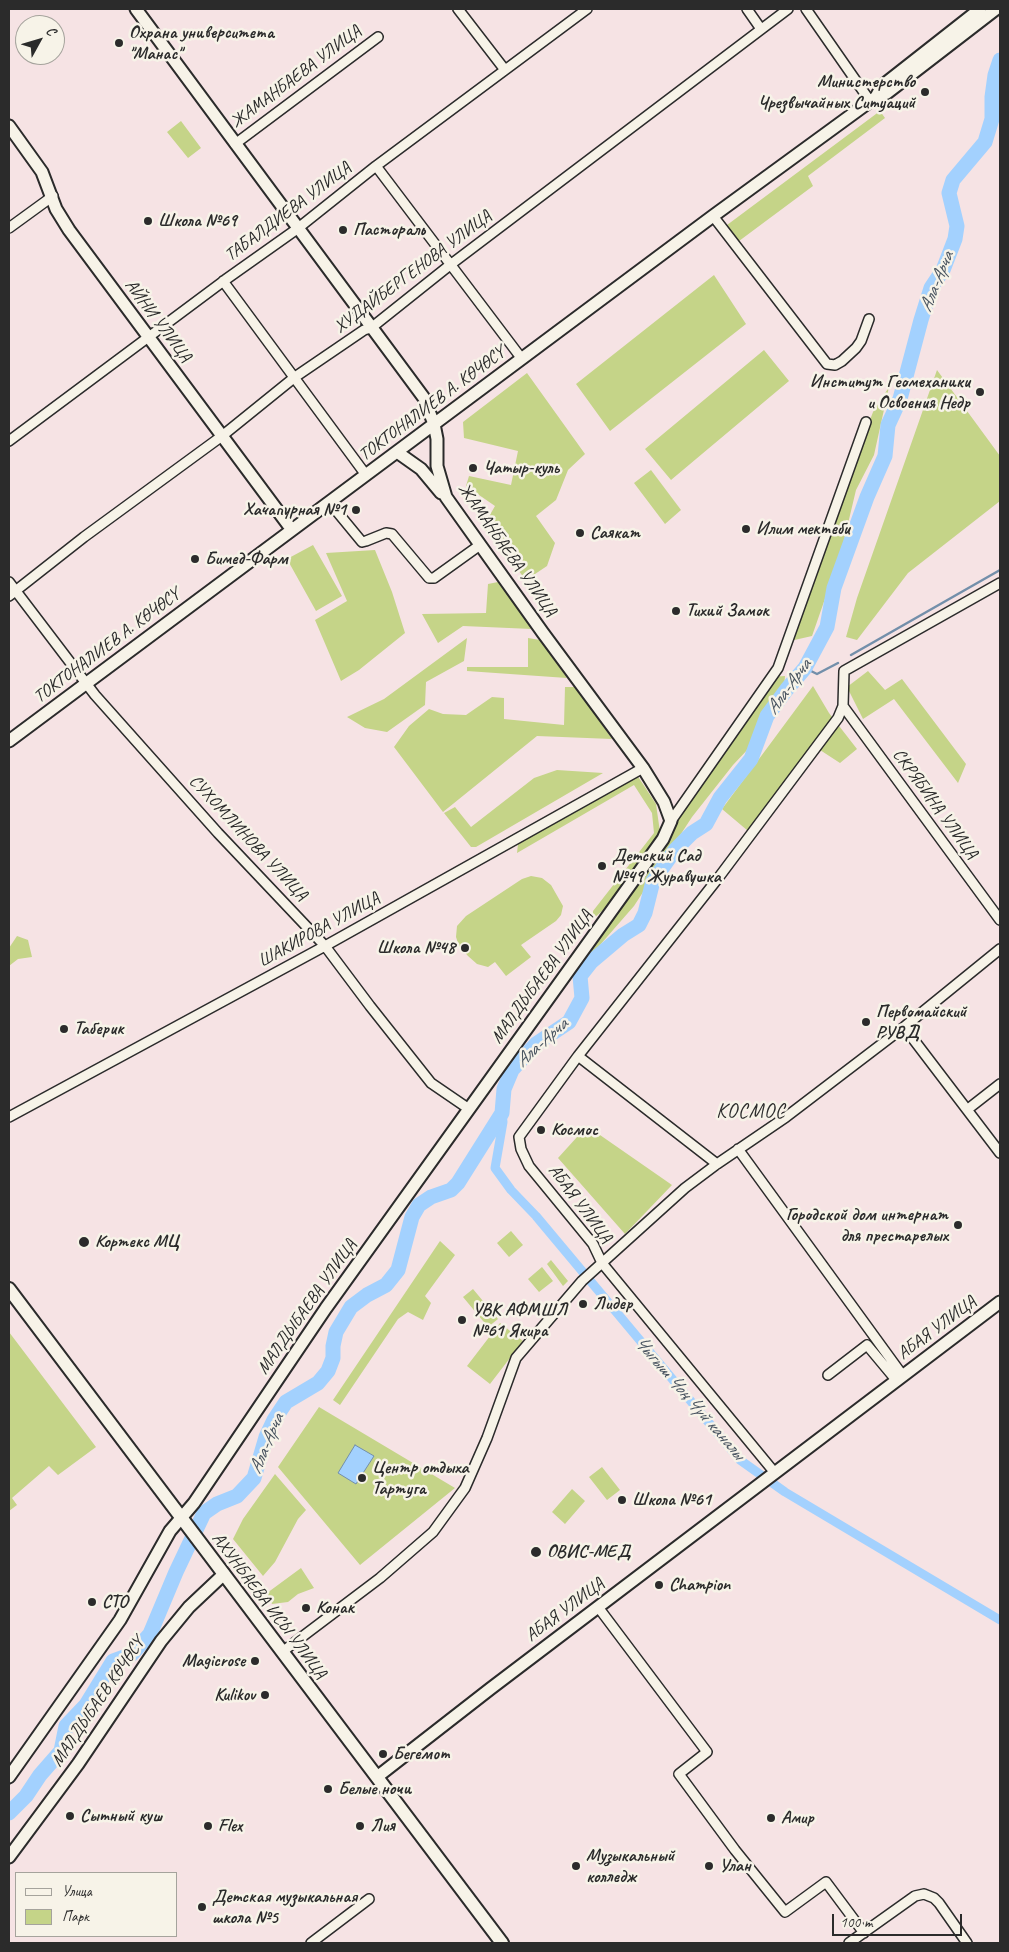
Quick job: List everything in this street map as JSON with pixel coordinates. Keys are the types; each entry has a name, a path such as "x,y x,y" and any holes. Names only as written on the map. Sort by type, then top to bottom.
{"main road":[{"name":"АХУНБАЕВА ИСЫ УЛИЦА","path":"9,1289 502,1943"}],"street":[{"name":"ЖАМАНБАЕВА УЛИЦА","path":"136,9 297,229 424,398 434,424 437,439 438,466 446,498 643,768 664,802 671,821"},
{"path":"458,9 505,70"},
{"name":"ТАБАЛДИЕВА УЛИЦА","path":"9,441 148,336 297,229 376,166 586,9"},
{"path":"747,9 761,29"},
{"name":"ХУДАЙБЕРГЕНОВА УЛИЦА","path":"12,594 84,537 222,436 295,377 363,331 371,328 450,265 788,9"},
{"path":"806,9 873,99"},
{"name":"ТОКТОНАЛИЕВ А. КӨЧӨСҮ","path":"971,22 980,9"},
{"name":"ТОКТОНАЛИЕВ А. КӨЧӨСҮ","path":"10,738 713,216 873,99 887,93 971,22 996,9"},
{"name":"ЖАМАНБАЕВА УЛИЦА","path":"235,144 378,37"},
{"name":"АЙНИ УЛИЦА","path":"9,126 42,172 53,196 56,209 65,224 292,530"},
{"path":"376,166 522,359"},
{"path":"9,228 53,196"},
{"path":"713,216 759,278 828,364 835,365 856,348 861,341 869,319"},
{"path":"223,281 366,475"},
{"name":"МАЛДЫБАЕВА УЛИЦА","path":"184,1523 326,1308 663,839 671,821 778,668 866,422"},
{"path":"397,452 421,469 446,498"},
{"path":"329,502 362,542 386,533 392,534 429,578 434,578 480,545"},
{"name":"СУХОМЛИНОВА УЛИЦА","path":"9,582 12,594 85,683 218,833 326,946 370,1006 431,1083 469,1109"},
{"path":"716,1164 578,1056 719,877 838,718 843,706 844,671 1000,583"},
{"name":"СКРЯБИНА УЛИЦА","path":"843,706 1000,920"},
{"name":"ШАКИРОВА УЛИЦА","path":"9,1117 326,946 643,768"},
{"path":"282,1652 380,1578 433,1532 465,1488 472,1474 516,1358 593,1271 685,1188 716,1164 786,1116 904,1027 1000,949"},
{"path":"904,1027 1000,1153"},
{"name":"АБАЯ УЛИЦА","path":"578,1056 519,1137 524,1158 593,1244 602,1263 768,1478"},
{"path":"968,1109 1000,1084"},
{"path":"738,1149 900,1378"},
{"name":"АБАЯ УЛИЦА","path":"377,1777 1000,1302"},
{"path":"828,1375 867,1345 900,1378"},
{"name":"МАЛДЫБАЕВ КӨЧӨСҮ","path":"9,1777 120,1620 170,1531 184,1523"},
{"name":"МАЛДЫБАЕВ КӨЧӨСҮ","path":"9,1857 78,1764 161,1641 189,1607 224,1574"},
{"path":"598,1607 707,1752 679,1774 735,1850 785,1912 826,1882 864,1933"},
{"path":"849,1943 915,1896 924,1894 934,1898 939,1903 967,1943"},
{"path":"310,1943 369,1899"}],"green space":[{"path":"880,111 885,118 808,176 813,186 735,244 723,228"},
{"path":"181,121 201,148 188,158 167,132"},
{"path":"714,275 746,324 610,431 576,384"},
{"path":"764,350 789,381 671,480 645,449"},
{"path":"937,370 1000,456 1000,501 908,573 857,640 846,637 857,598"},
{"path":"527,373 585,454 568,470 556,500 536,516 555,543 547,566 526,580 483,527 495,506 466,486 469,476 511,485 518,451 464,438 463,422"},
{"path":"889,387 874,455 856,490 841,553 812,636 790,641 873,412"},
{"path":"651,470 681,510 665,524 634,483"},
{"path":"313,545 342,596 316,611 287,559"},
{"path":"375,550 392,592 405,633 359,670 341,681 315,620 347,601 326,553"},
{"path":"498,582 532,629 463,626 438,643 422,614 486,613 488,584"},
{"path":"467,638 464,661 426,682 425,705 387,732 365,728 347,717 384,699"},
{"path":"528,638 540,640 567,678 467,671 467,667 528,667"},
{"path":"868,671 885,690 902,679 966,764 958,783 894,699 863,719 847,687"},
{"path":"785,676 784,688 765,711 750,747 733,765 692,817 634,906 593,953 589,950 771,677"},
{"path":"813,686 829,713 857,749 840,763 820,750 754,836 722,809"},
{"path":"565,687 576,687 612,739 537,736 443,812 394,747 409,726 429,709 443,714 466,715 492,697 504,698 504,719 564,725"},
{"path":"557,770 603,773 476,847 471,847 444,813 455,807 471,827 534,778"},
{"path":"637,775 656,804 660,832 609,905 593,919 593,911 654,833 652,813 634,785 517,853 518,844"},
{"path":"531,876 542,878 551,885 563,906 561,915 556,921 521,945 531,957 506,976 495,962 488,967 477,964 459,946 456,937 457,926 466,916 522,879"},
{"path":"17,936 28,940 32,957 18,959 9,966 9,948"},
{"path":"587,1126 672,1185 625,1234 558,1158"},
{"path":"511,1231 523,1245 509,1257 497,1243"},
{"path":"440,1241 455,1255 425,1296 431,1303 423,1320 408,1312 398,1319 340,1405 333,1400"},
{"path":"551,1260 568,1281 563,1286 547,1264"},
{"path":"542,1267 553,1281 539,1292 528,1279"},
{"path":"473,1289 498,1319 488,1327 463,1297"},
{"path":"500,1323 523,1341 490,1384 467,1366"},
{"path":"9,1332 96,1447 58,1475 49,1466 12,1498 17,1505 9,1511"},
{"name":"Центр отдыха Тартуга","path":"319,1407 455,1488 360,1565 278,1467"},
{"path":"602,1467 620,1490 607,1500 589,1477"},
{"path":"275,1474 306,1510 298,1519 275,1562 263,1576 233,1539 243,1519"},
{"path":"572,1489 585,1501 565,1524 552,1512"},
{"path":"301,1568 314,1588 298,1594 288,1602 272,1604 267,1593"}],"water":[{"path":"355,1445 374,1456 356,1484 338,1473"}],"waterway":[{"name":"Ала-Арча","path":"9,1813 26,1796 40,1775 61,1751 66,1726 86,1705 113,1661 132,1654 150,1634 176,1572 204,1513 217,1504 237,1496 254,1478 266,1437 286,1402 318,1383 328,1371 333,1358 336,1332 351,1307 367,1295 386,1285 398,1270 412,1217 419,1205 431,1197 451,1190 458,1183 502,1113 504,1089 512,1070 536,1044 569,1022 582,998 580,976 591,962 623,935 639,925 645,913 653,881 675,850 692,833 706,824 720,798 751,759 767,716 805,668 827,627 834,588 867,497 885,456 888,425 900,399 931,288 943,270 955,239 957,226 949,193 953,180 985,142 992,119 992,97 995,75 1000,60"},
{"path":"851,655 1000,570"},
{"path":"805,668 817,674 838,663"},
{"name":"Чыгыш Чоң Чүй каналы","path":"502,1113 503,1122 495,1168 511,1190 536,1216 740,1460 785,1492 1000,1620"}],"place":[{"name":"Охрана университета \"Манас\"","path":"119,43"},
{"name":"Министерство Чрезвычайных Ситуаций","path":"925,92"},
{"name":"Школа №69","path":"148,221"},
{"name":"Пастораль","path":"343,230"},
{"name":"Институт Геомеханики и Освоения Недр","path":"980,392"},
{"name":"Чатыр-куль","path":"473,468"},
{"name":"Хачапурная №1","path":"356,510"},
{"name":"Илим мектеби","path":"746,529"},
{"name":"Саякат","path":"580,533"},
{"name":"Бимед-Фарм","path":"195,559"},
{"name":"Тихий Замок","path":"676,611"},
{"name":"Детский Сад №49 Журавушка","path":"602,866"},
{"name":"Школа №48","path":"465,948"},
{"name":"Первомайский РУВД","path":"866,1022"},
{"name":"Таберик","path":"64,1029"},
{"name":"Космос","path":"541,1130"},
{"name":"Городской дом интернат для престарелых","path":"958,1225"},
{"name":"Кортекс МЦ","path":"84,1242"},
{"name":"Лидер","path":"583,1304"},
{"name":"УВК АФМШЛ №61 Якира","path":"462,1320"},
{"name":"Центр отдыха Тартуга","path":"362,1478"},
{"name":"Школа №61","path":"622,1500"},
{"name":"ОВИС-МЕД","path":"536,1552"},
{"name":"Champion","path":"659,1585"},
{"name":"CTO","path":"92,1602"},
{"name":"Конак","path":"306,1608"},
{"name":"Magicrose","path":"255,1661"},
{"name":"Kulikov","path":"265,1695"},
{"name":"Бегемот","path":"383,1754"},
{"name":"Белые ночи","path":"328,1789"},
{"name":"Сытный куш","path":"70,1816"},
{"name":"Амир","path":"771,1818"},
{"name":"Flex","path":"208,1826"},
{"name":"Лия","path":"360,1826"},
{"name":"Музыкальный колледж","path":"576,1866"},
{"name":"Улан","path":"709,1866"},
{"name":"Детская музыкальная школа №5","path":"202,1907"}],"district":[{"name":"КОСМОС","path":"751,1112"}]}
